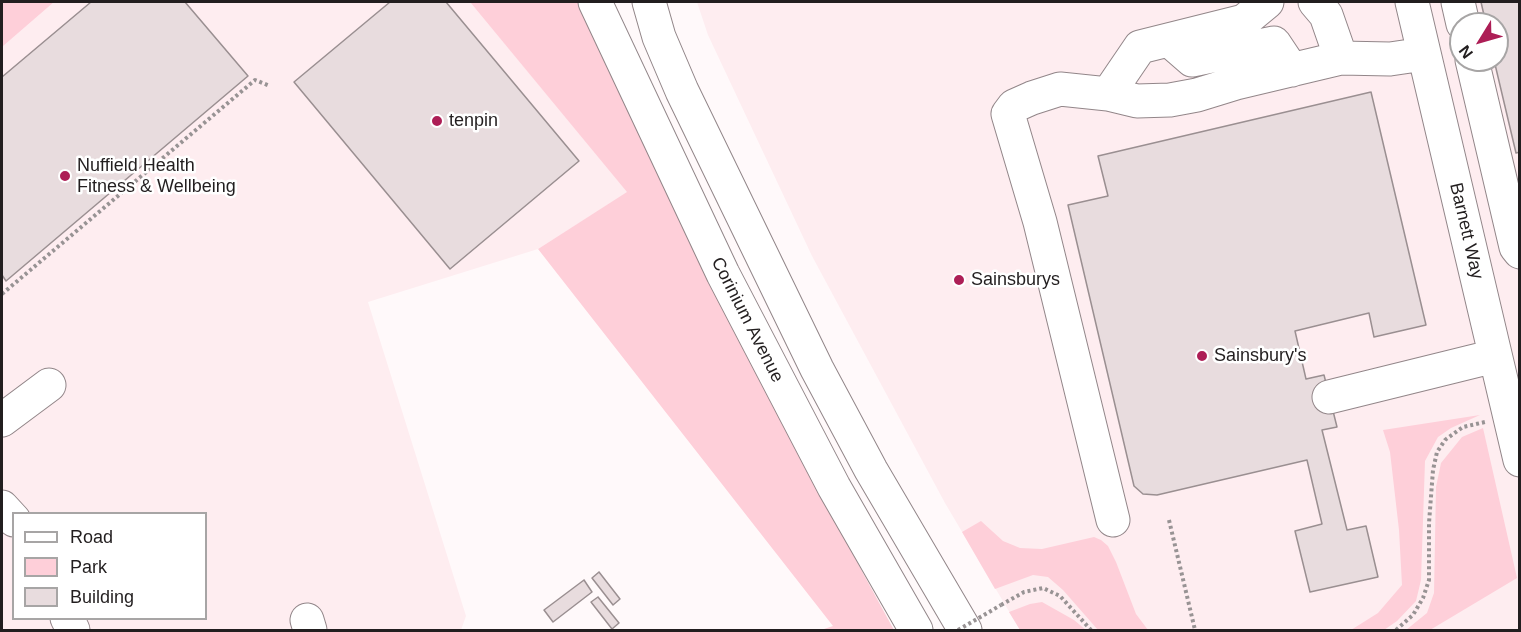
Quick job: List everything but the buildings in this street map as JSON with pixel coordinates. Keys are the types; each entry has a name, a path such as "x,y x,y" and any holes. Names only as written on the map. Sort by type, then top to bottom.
{"main road":[{"name":"Corinium Avenue","path":"594,2 728,284 834,487 916,630"},
{"path":"649,2 659,37 682,91 817,369 871,471 965,630"},
{"path":"1108,94 1140,47 1244,21 1267,2"},
{"path":"1314,2 1326,15 1341,58"},
{"name":"Barnett Way","path":"1412,2 1520,460"},
{"path":"1169,40 1192,60 1275,43 1292,70"},
{"path":"1113,520 1040,222 1008,114 1014,106 1060,89 1108,94 1137,101 1170,100 1341,58 1390,59 1424,54"},
{"path":"1475,72 1516,247 1520,252"},
{"path":"1329,397 1495,356"},
{"path":"2,420 48,385"}],"path":[{"path":"2,294 255,80 270,86"},
{"path":"1396,630 1418,606 1429,580 1429,523 1433,470 1437,452 1445,440 1463,427 1509,416"},
{"path":"1169,520 1195,630"},
{"path":"958,630 1024,592 1042,588 1060,596 1091,630"}],"shaded area":[{"path":"54,2 470,2 628,192 538,249 368,302 466,616 461,630 2,630 2,47"},
{"path":"697,2 1519,2 1519,630 1020,630 945,503 812,256 708,35"}],"green space":[{"path":"2,2 54,2 2,47"},
{"path":"470,2 579,2 698,253 894,630 821,630 833,626 538,249 627,192"},
{"path":"1480,415 1451,428 1438,437 1425,461 1421,580 1416,601 1397,621 1384,630 1351,630 1378,613 1402,585 1399,530 1390,452 1383,430"},
{"path":"1483,428 1517,578 1430,630 1406,630 1427,613 1434,593 1436,487 1441,463 1462,437"},
{"path":"981,521 1003,541 1020,548 1042,549 1094,537 1101,540 1108,546 1136,614 1148,630 1098,630 1063,590 1048,577 1033,575 995,589 962,532"},
{"path":"1042,602 1074,620 1086,630 1020,630 1009,612"}],"place":[{"name":"tenpin","path":"437,121"},
{"name":"Nuffield Health Fitness & Wellbeing","path":"65,176"},
{"name":"Sainsburys","path":"959,280"},
{"name":"Sainsbury's","path":"1202,356"}]}
